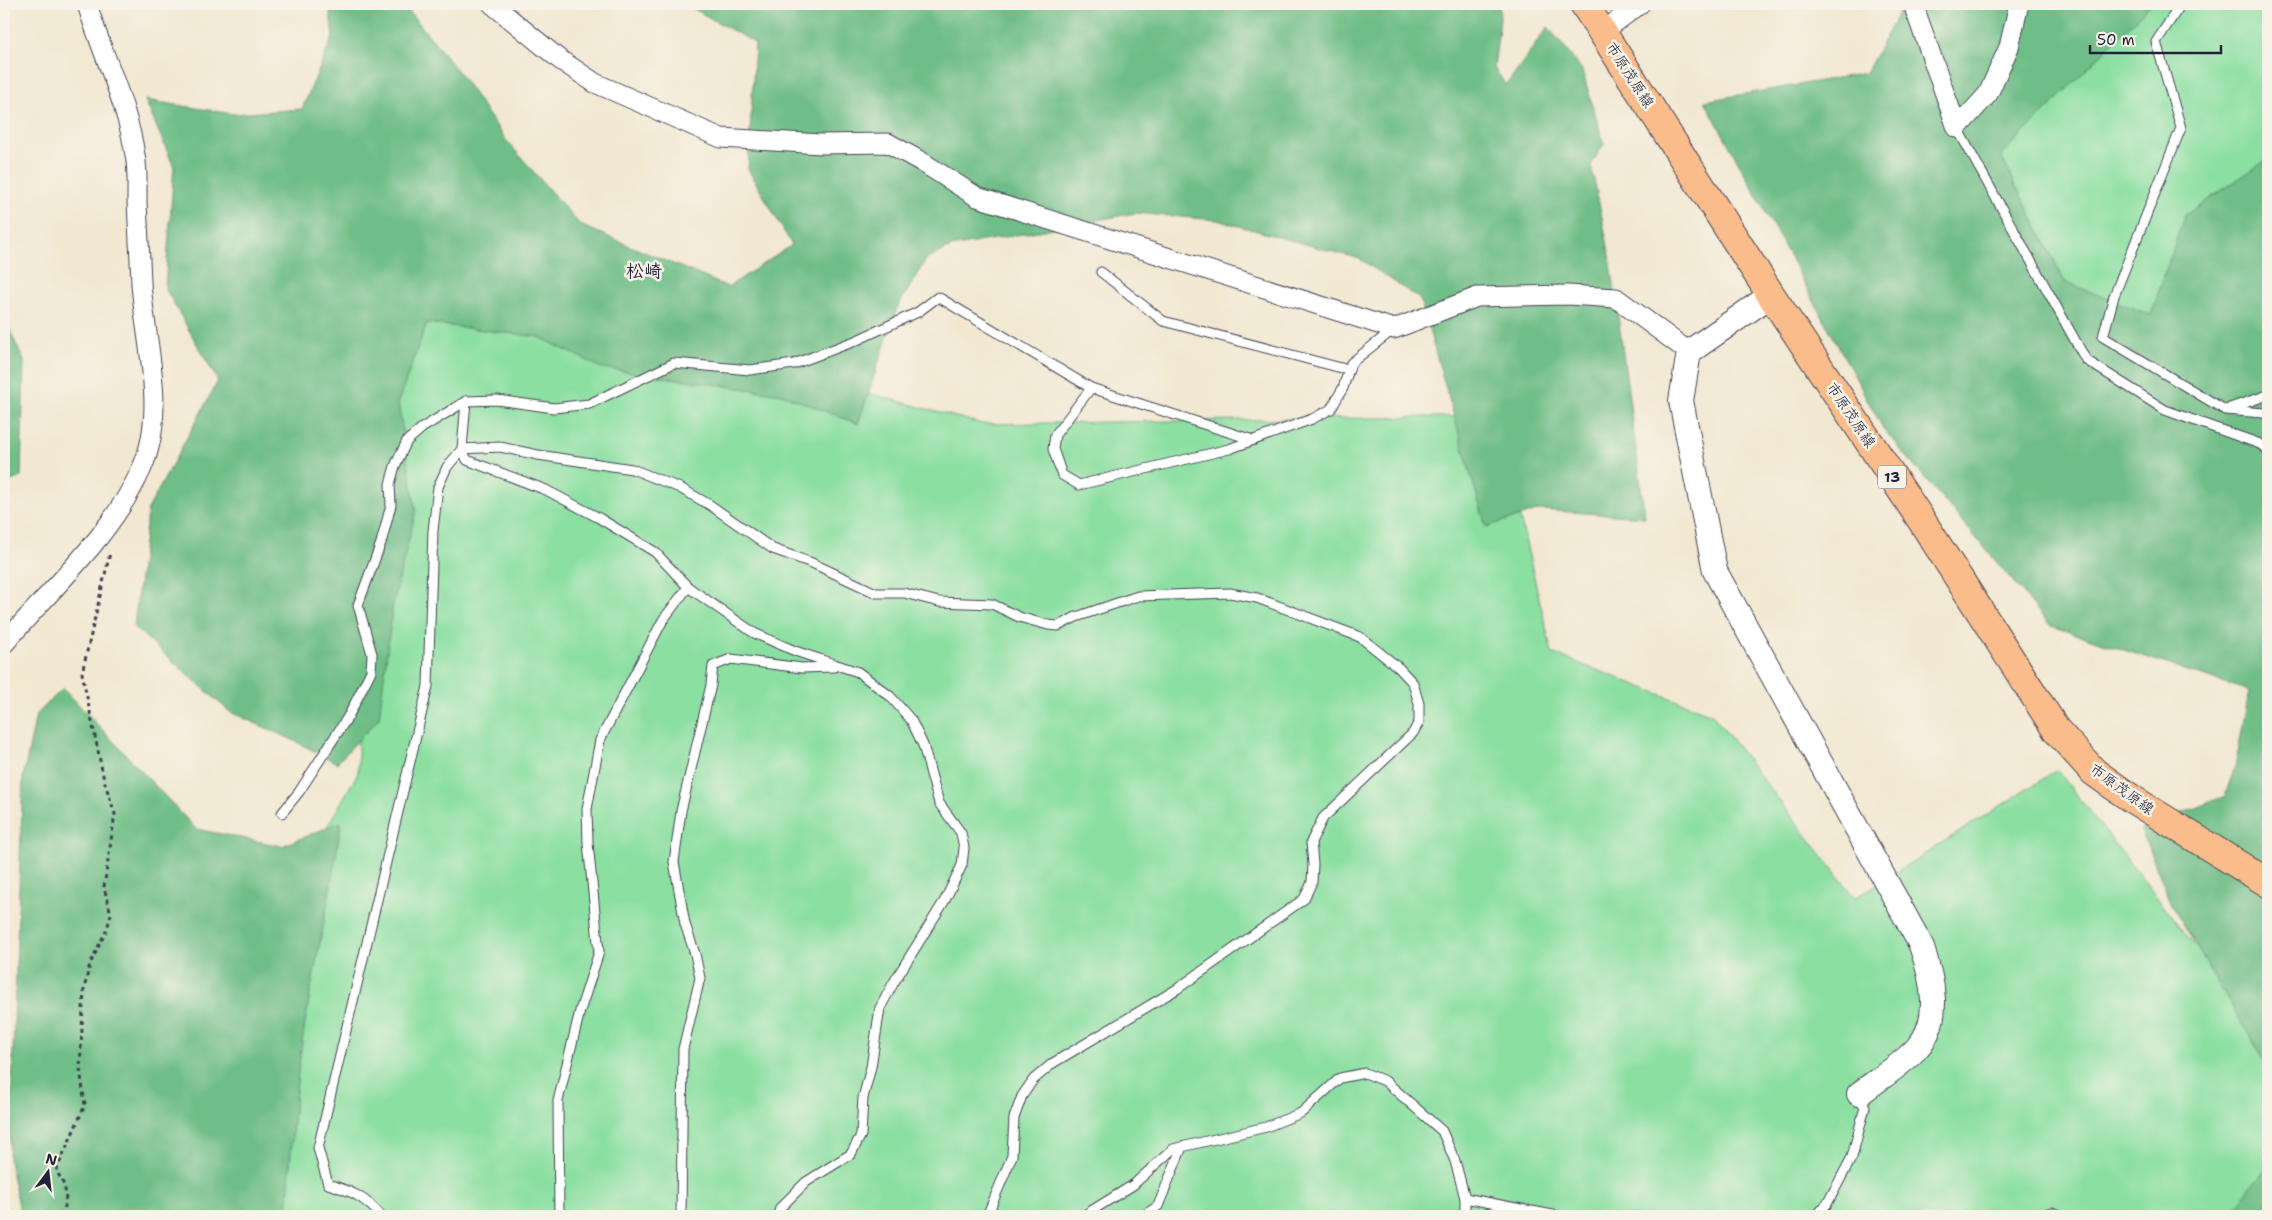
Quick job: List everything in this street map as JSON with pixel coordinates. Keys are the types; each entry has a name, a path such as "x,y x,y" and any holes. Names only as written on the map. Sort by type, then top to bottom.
{"main road":[{"name":"市原茂原線","path":"1584,4 1771,295 1918,515 2057,731 2094,772 2132,799 2268,883"}],"street":[{"path":"4,644 108,527 141,470 147,455 153,421 152,365 142,286 136,155 117,84 96,35 87,4"},
{"path":"492,4 559,59 594,83 721,138 821,144 888,143 922,162 976,197 1394,329 1477,297 1568,295 1616,298 1689,352"},
{"path":"1602,32 1640,4"},
{"path":"1913,4 1957,128 1988,94 2009,47 2019,4"},
{"path":"1771,295 1689,352 1681,401 1715,571 1921,945 1932,975 1931,1026 1918,1048 1859,1094"}],"lane":[{"path":"2181,4 2156,42 2182,128 2114,296 2103,337 2225,410 2264,413 2268,416"},
{"path":"1957,128 2086,360 2165,410 2260,444 2268,450"},
{"path":"1101,272 1163,321 1349,370"},
{"path":"282,813 349,715 371,671 372,654 358,605 381,543 391,505 390,484 395,466 407,441 422,428 466,401 497,400 554,408 588,404 674,363 750,370 794,364 855,341 918,312 938,297 1091,388 1253,440"},
{"path":"1091,388 1055,435 1053,449 1062,475 1079,485 1229,449 1312,419 1331,410 1343,388 1351,364 1394,329"},
{"path":"2225,410 2268,395"},
{"path":"466,401 462,449 467,460 546,490 655,552 688,587 754,633 795,651 858,672 890,696 911,720 922,745 939,803 961,833 964,848 962,865 945,900 880,1008 871,1067 863,1098 861,1135 851,1154 806,1182 780,1208 778,1216"},
{"path":"381,1216 354,1192 328,1184 318,1148 428,686 433,531 438,488 447,467 462,449 500,447 538,455 632,469 680,488 710,504 773,549 812,563 876,593 904,593 939,602 992,604 1019,617 1058,626 1076,616 1138,596 1230,593 1257,598 1360,637 1399,668 1413,683 1419,704 1419,722 1413,733 1323,818 1311,842 1312,882 1304,899 1176,989 1053,1063 1033,1080 1022,1096 1014,1118 1012,1156 987,1216"},
{"path":"559,1216 558,1101 580,1011 599,952 588,843 588,809 600,740 664,620 688,587"},
{"path":"681,1216 683,1049 700,978 695,954 685,924 674,862 680,811 711,685 713,666 731,659 802,668 841,667"},
{"path":"1083,1216 1133,1185 1173,1149 1266,1127 1301,1113 1340,1078 1365,1073 1385,1081 1442,1131 1455,1161 1465,1198 1465,1216"},
{"path":"1816,1216 1827,1204 1852,1157 1865,1106 1859,1094"},
{"path":"1143,1216 1158,1206 1182,1147"},
{"path":"1465,1198 1558,1216"},
{"path":"2039,1216 2052,1212 2060,1216"}],"path":[{"path":"63,1216 67,1195 63,1181 56,1171 85,1105 80,1070 84,989 90,964 107,930 111,914 104,887 115,814 104,780 82,673 110,558 108,527"}],"green space":[{"path":"329,4 403,4 458,71 506,140 580,225 728,287 792,245 748,169 755,43 685,4 1499,4 1500,19 1494,68 1506,85 1548,27 1582,70 1604,144 1591,165 1610,256 1645,517 1540,510 1486,527 1420,299 1360,259 1217,220 1135,213 951,247 927,258 897,308 858,424 781,394 602,368 539,337 427,323 398,402 416,511 393,603 379,718 337,763 295,741 230,712 134,627 148,509 218,381 165,288 174,167 145,100 234,114 302,109 333,37"},
{"path":"1903,4 2151,4 2001,156 2065,282 2151,315 2184,216 2268,159 2268,1067 2172,905 2141,830 2225,796 2236,763 2249,691 2051,626 1884,430 1705,101 1866,73"},
{"path":"2058,4 2268,4 2268,559 1929,164"},
{"path":"422,271 982,424 1496,416 1552,653 1712,714 1855,898 2057,770 2268,1039 2268,1203 2256,1216 275,1216 272,923 358,773 359,485"},
{"path":"4,318 24,361 21,477 4,484"},
{"path":"63,688 196,829 282,846 341,822 301,1047 293,1120 287,1216 21,1216 9,1161 23,778 36,715"},
{"path":"2268,1167 2268,1216 2227,1216"}],"district":[{"name":"松崎","path":"644,271"}]}
